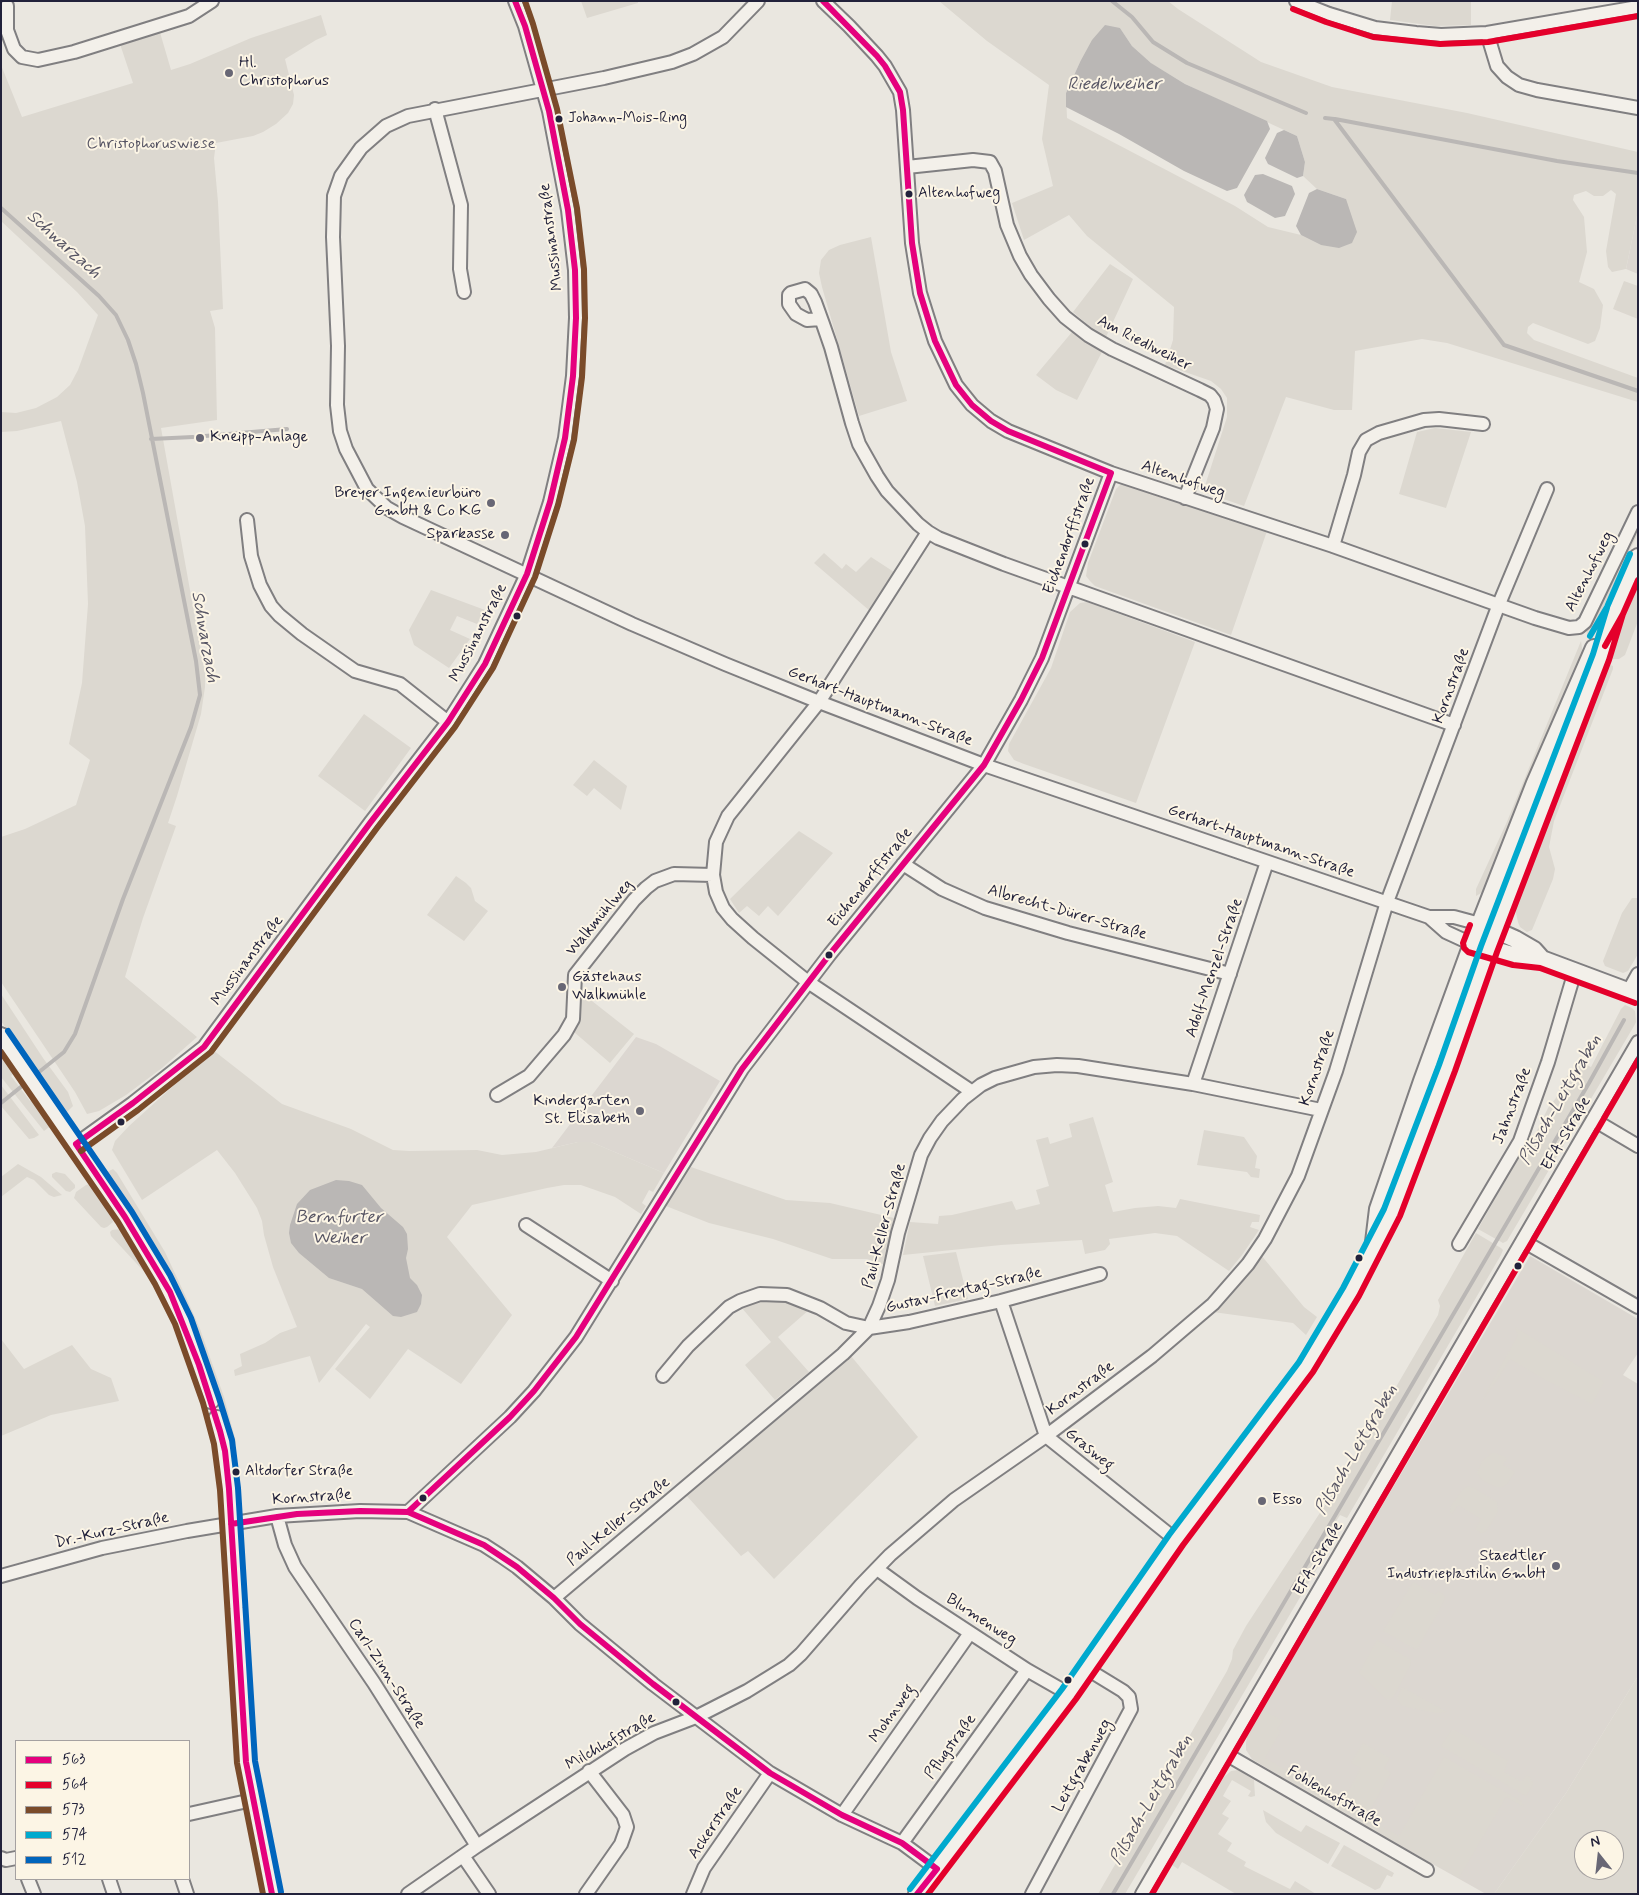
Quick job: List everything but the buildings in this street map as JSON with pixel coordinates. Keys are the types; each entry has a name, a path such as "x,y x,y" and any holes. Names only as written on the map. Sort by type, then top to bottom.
{"main road":[{"path":"1374,1245 1378,1209 1472,944 1542,766 1591,653 1614,611 1638,557"},
{"path":"917,1894 1069,1694 1176,1540 1318,1350 1355,1286 1374,1245 1392,1213 1447,1068 1489,949 1601,657 1614,611"},
{"path":"1480,924 1497,930 1530,948 1542,959"},
{"path":"1472,944 1515,956 1542,959 1633,993"},
{"path":"1,1036 21,1068 76,1144 125,1217 170,1292 189,1336 211,1400"},
{"path":"217,1419 224,1451 231,1524 244,1745 252,1800 272,1894"}],"street":[{"path":"7,6 7,30 14,50 22,57 38,60 74,52 188,16 212,1"},
{"name":"Mussinanstraße","path":"76,1144 140,1098 204,1047 370,823 448,722 485,664 527,574 550,502 565,438 573,376 576,318 575,270 568,210 549,111 525,26 515,1"},
{"path":"527,574 387,508 375,498 358,474 346,449 340,431 336,405 338,346 333,237 334,196 341,176 361,148 377,133 397,120 435,109 632,72 672,62 694,54 722,37 758,1"},
{"name":"Altenhofweg","path":"822,1 877,56 900,92 912,243 920,293 935,341 956,385 972,405 990,421 1008,431 1111,472 1565,627 1573,628 1583,625 1638,512"},
{"path":"1300,2 1329,14 1375,28 1441,35 1487,32 1638,6"},
{"path":"1487,32 1497,66 1507,77 1520,85 1537,90 1638,108"},
{"path":"435,109 460,199 460,269 464,292"},
{"name":"Am Riedlweiher","path":"907,167 973,160 990,162 995,171 1007,225 1020,256 1049,300 1065,317 1088,335 1112,349 1210,395 1217,409 1213,428 1185,498"},
{"path":"821,319 859,444 887,491 928,532 970,551 1454,725"},
{"path":"1332,546 1354,475 1359,452 1366,440 1379,433 1424,420 1440,419 1483,424"},
{"name":"Eichendorffstraße","path":"408,1512 500,1426 534,1391 576,1337 742,1069 808,982 984,765 1032,680 1069,587 1111,472"},
{"name":"Kornstraße","path":"231,1524 277,1516 360,1511 408,1512 484,1545 517,1567 554,1598 580,1624 696,1717 747,1691 789,1665 877,1569 954,1500 1046,1436 1180,1334 1213,1304 1248,1264 1265,1240 1295,1183 1336,1071 1386,902 1499,604 1547,490"},
{"path":"247,520 251,556 260,585 271,606 279,615 302,634 355,671 400,684 448,722"},
{"path":"928,532 819,702 728,816 716,842 713,875 716,892 732,919 808,982 971,1091"},
{"name":"Gerhart-Hauptmann-Straße","path":"527,574 632,624 819,702 984,765 1428,917 1454,917 1480,924"},
{"name":"Adolf-Menzel-Straße","path":"1193,1084 1268,862"},
{"name":"Albrecht-Dürer-Straße","path":"903,864 942,889 985,908 1076,935 1230,974"},
{"name":"Walkmühlweg","path":"497,1095 529,1076 564,1035 573,1019 575,975 640,894 655,881 674,874 713,875"},
{"name":"Gerhart-Hauptmann-Straße","path":"1428,917 1446,932 1472,944"},
{"name":"Jahnstraße","path":"1460,1244 1520,1141 1548,1062 1575,971"},
{"path":"1633,993 1638,974"},
{"name":"EFA-Straße","path":"1142,1894 1638,1042"},
{"name":"Paul-Keller-Straße","path":"554,1598 843,1354 869,1328 880,1306 888,1280 898,1233 921,1155 942,1121 971,1091 995,1078 1034,1067 1078,1066 1193,1084 1321,1110"},
{"path":"1594,1120 1638,1146"},
{"path":"526,1225 612,1281"},
{"path":"1523,1241 1638,1307"},
{"name":"Gustav-Freytag-Straße","path":"663,1376 688,1346 724,1312 740,1300 760,1294 787,1295 820,1308 846,1323 869,1328 909,1322 1001,1301 1100,1274"},
{"name":"Grasweg","path":"1001,1301 1046,1436 1176,1540"},
{"path":"211,1400 217,1419"},
{"name":"Carl-Zinn-Straße","path":"277,1516 285,1545 295,1567 374,1683 477,1846"},
{"name":"Dr.-Kurz-Straße","path":"1,1576 102,1548 231,1524"},
{"name":"Blumenweg","path":"877,1569 970,1633 1027,1670 1069,1694"},
{"name":"Mohnweg","path":"842,1815 970,1633"},
{"name":"Leitgrabenweg","path":"1032,1894 1131,1709 1129,1697 1123,1691 1087,1669"},
{"name":"Pflugstraße","path":"902,1843 1027,1670"},
{"path":"696,1717 770,1773 842,1815 902,1843 937,1869"},
{"name":"Milchhofstraße","path":"408,1894 590,1771 654,1733 696,1717"},
{"name":"Fohlenhofstraße","path":"1224,1753 1427,1870"},
{"path":"586,1894 621,1844 627,1827 623,1815 590,1771"},
{"name":"Ackerstraße","path":"693,1894 704,1868 770,1773"},
{"path":"190,1814 252,1800"},
{"path":"463,1856 488,1894"},
{"path":"1,1858 6,1860 15,1858"},
{"path":"28,1880 34,1894"},
{"path":"109,1880 114,1894"},
{"path":"182,1880 186,1894"}],"shaded area":[{"path":"1638,211 1638,274 1626,269"},
{"name":"Kindergarten St. Elisabeth","path":"636,1037 656,1044 720,1081 664,1173 591,1142 578,1142 552,1148"},
{"path":"1530,1256 1638,1319 1638,1353 1623,1375 1638,1384 1638,1676 1566,1793 1494,1894 1486,1894 1349,1817 1252,1759 1246,1750 1246,1743 1247,1737 1337,1582"}],"green space":[{"path":"581,1 638,1 638,3 587,18"},
{"path":"939,1 1168,1 1261,62 1332,87 1467,113 1638,152 1638,211 1626,269 1612,272 1608,267 1606,251 1616,194 1611,190 1603,196 1594,196 1586,191 1574,195 1573,200 1584,217 1587,252 1579,282 1594,289 1603,305 1600,328 1595,341 1588,344 1533,323 1528,327 1527,333 1534,340 1638,378 1638,402 1447,343 1422,339 1355,351 1352,410 1334,410 1286,397 1244,506 1203,492 1227,417 1227,398 1221,389 1211,381 1165,365 1173,340 1174,307 1087,236 1069,215 1024,240 1012,203 1053,186 1042,139 1049,85 987,41","holes":["1120,28 1132,46 1152,64 1185,84 1297,136 1305,162 1303,176 1317,189 1346,199 1321,245 1301,235 1268,227 1235,206 1067,118 1066,93 1080,62"]},
{"path":"1392,1 1471,1 1471,25 1435,26 1390,20"},
{"name":"Christophoruswiese","path":"321,15 327,35 285,59 294,95 293,104 288,113 263,132 253,136 216,143 214,158 223,309 210,311 215,328 217,420 161,428 205,674 205,687 201,714 168,823 176,826 143,918 125,977 197,1037 162,1068 126,1095 99,1111 87,1114 75,1092 1,982 1,837 25,829 76,805 90,760 69,744 82,683 88,604 85,526 77,482 61,421 17,431 1,432 1,412 16,413 36,408 57,397 70,385 78,370 98,315 77,292 1,221 1,65 22,117 133,83 119,41 159,29 171,70 251,38"},
{"path":"871,237 891,352 907,401 859,416 819,273 821,260 829,250 840,245"},
{"path":"1110,264 1133,279 1106,337 1095,331 1073,312"},
{"path":"1624,281 1638,286 1638,319 1613,309"},
{"path":"1072,332 1102,352 1077,400 1056,390 1036,375"},
{"path":"1435,428 1471,432 1446,508 1399,494 1417,432"},
{"path":"1121,484 1267,531 1231,635 1095,586 1086,576 1088,563 1116,489"},
{"path":"1638,520 1638,533 1588,640 1586,629"},
{"path":"824,553 842,569 846,564 856,572 871,557 894,572 870,611 814,563"},
{"path":"1638,587 1638,621 1625,655 1619,659 1613,659 1609,654 1612,645"},
{"path":"431,590 485,610 477,624 457,616 450,630 470,639 449,668 414,645 409,630"},
{"path":"1087,602 1195,642 1136,803 1014,760 1008,751 1009,744 1051,668 1070,612 1080,603"},
{"path":"1581,641 1583,654 1483,892 1476,896 1476,889 1506,824"},
{"path":"1606,663 1613,666 1613,669 1554,821 1549,847 1555,869 1553,879 1532,930 1527,932 1520,927 1514,904"},
{"path":"364,714 411,748 365,811 318,776"},
{"path":"594,760 627,786 621,810 594,788 587,796 573,785"},
{"path":"799,831 833,853 778,916 768,906 759,916 747,906 739,913 730,899"},
{"path":"456,876 471,888 475,901 488,911 464,941 427,915"},
{"path":"1632,898 1638,898 1638,954 1628,971 1623,973 1605,966 1603,961 1622,913"},
{"path":"578,990 634,1034 610,1063 574,1032 579,1025"},
{"path":"1,994 68,1092 73,1106 65,1114 47,1088 49,1086 31,1061 29,1062 1,1021"},
{"path":"1625,1005 1635,1011 1636,1022 1634,1026 1507,1241 1503,1243 1478,1229 1504,1183 1526,1136 1534,1137 1548,1108 1556,1098 1564,1080 1574,1067 1576,1061 1591,1067 1621,1009"},
{"path":"213,1050 282,1104 351,1129 393,1150 477,1150 502,1155 536,1152 578,1142 591,1142 664,1173 653,1192 649,1190 642,1203 646,1206 641,1214 615,1197 581,1185 547,1188 472,1205 447,1237 512,1315 461,1384 408,1349 370,1399 335,1369 370,1327 366,1324 319,1383 310,1356 235,1376 234,1370 242,1366 240,1354 265,1343 280,1333 297,1327 273,1267 257,1208 235,1173 217,1150 142,1200 112,1150 115,1141 129,1126"},
{"path":"1,1054 14,1073 11,1076 52,1125 44,1131 1,1077"},
{"path":"1,1085 39,1135 29,1139 1,1106"},
{"path":"1093,1117 1113,1182 1105,1185 1113,1212 1158,1206 1176,1208 1180,1199 1260,1215 1259,1222 1252,1222 1250,1227 1259,1230 1229,1271 1177,1236 1155,1233 1109,1239 1110,1244 1105,1250 1085,1254 1082,1240 1001,1245 903,1255 910,1222 938,1224 939,1216 952,1215 1012,1201 1016,1210 1040,1204 1036,1190 1049,1186 1036,1140 1048,1137 1050,1144 1072,1137 1069,1124"},
{"path":"1204,1130 1244,1137 1257,1156 1255,1168 1260,1169 1259,1178 1251,1177 1247,1172 1197,1165"},
{"path":"18,1164 41,1177 62,1195 54,1197 49,1195 34,1180 27,1177 1,1197 1,1177"},
{"path":"691,1167 786,1200 830,1203 894,1218 885,1265 867,1259 832,1259 773,1239 709,1223 666,1206"},
{"path":"113,1169 165,1252 186,1297 200,1329 224,1397 236,1442 235,1446 230,1442 214,1382 187,1310 152,1243 107,1172"},
{"path":"56,1172 65,1174 75,1185 75,1188 70,1192 66,1191 52,1177 52,1174"},
{"path":"86,1185 94,1186 111,1214 113,1222 107,1227 101,1227 74,1198 76,1192"},
{"path":"121,1229 144,1263 150,1274 149,1277 111,1236 110,1232 112,1230"},
{"path":"1476,1233 1501,1248 1503,1250 1501,1255 1347,1518 1340,1515 1328,1534 1335,1538 1125,1894 1098,1894 1227,1671 1232,1659 1233,1650 1246,1626 1344,1476 1438,1315 1440,1306 1438,1300"},
{"path":"956,1252 968,1299 935,1306 923,1256"},
{"path":"1261,1255 1304,1307 1317,1317 1306,1335 1293,1323 1213,1312 1243,1280"},
{"path":"773,1299 785,1300 810,1309 778,1337 809,1372 775,1400 745,1365 771,1342 741,1307 750,1303"},
{"path":"1515,1327 1604,1382 1592,1404 1510,1359 1481,1402 1518,1335"},
{"path":"1,1339 24,1369 72,1345 91,1369 111,1378 119,1401 51,1415 1,1436"},
{"path":"851,1356 918,1437 774,1579 748,1551 741,1556 686,1495"},
{"path":"1492,1453 1507,1458 1503,1465 1515,1472 1507,1484 1502,1487 1496,1487 1482,1480 1477,1473 1482,1461"},
{"path":"1468,1486 1497,1502 1498,1511 1486,1531 1482,1533 1475,1530 1481,1519 1458,1505 1452,1514 1450,1512 1451,1506 1462,1490"},
{"path":"1413,1582 1435,1595 1438,1591 1444,1595 1445,1599 1417,1650 1383,1631"},
{"path":"1377,1640 1411,1660 1410,1666 1390,1700 1386,1699 1359,1673"},
{"path":"1638,1676 1638,1894 1494,1894 1566,1793"},
{"path":"1402,1687 1447,1712 1436,1713 1402,1706 1397,1699"},
{"path":"1263,1710 1283,1721 1277,1729 1281,1731 1265,1758 1342,1802 1361,1768 1351,1763 1363,1743 1390,1758 1384,1768 1391,1773 1366,1818 1399,1836 1444,1757 1516,1798 1522,1802 1524,1807 1506,1797 1459,1878 1349,1817 1252,1759 1247,1748 1247,1737"},
{"path":"1455,1730 1508,1761 1504,1772 1522,1782 1526,1775 1530,1777 1533,1784 1526,1796 1441,1746 1451,1731"},
{"path":"1238,1770 1254,1780 1255,1796 1248,1796 1251,1791 1232,1780 1223,1796 1231,1801 1222,1814 1229,1818 1218,1834 1232,1843 1227,1851 1246,1862 1244,1866 1290,1889 1295,1881 1316,1894 1236,1894 1182,1862 1178,1869 1172,1865 1224,1777 1231,1771"},
{"path":"1263,1810 1301,1832 1306,1825 1340,1843 1328,1864 1276,1833 1266,1822"},
{"path":"1344,1845 1394,1873 1392,1877 1387,1875 1380,1888 1375,1890 1331,1866"}],"water":[{"name":"Riedelweiher","path":"1105,25 1120,28 1132,46 1151,63 1185,84 1267,121 1270,129 1237,188 1227,191 1184,171 1119,134 1066,107 1066,93 1080,62 1092,40"},
{"path":"1284,130 1297,136 1305,162 1303,176 1297,178 1268,164 1265,158 1277,133"},
{"path":"1263,174 1292,186 1295,194 1285,216 1275,218 1247,202 1244,195 1255,175"},
{"path":"1317,189 1346,199 1357,232 1352,243 1339,248 1321,245 1301,235 1296,226 1309,193"},
{"name":"Bernfurter Weiher","path":"336,1180 362,1185 381,1208 403,1227 407,1234 408,1249 406,1258 410,1278 417,1285 422,1295 421,1304 417,1312 401,1317 393,1316 362,1289 329,1278 299,1253 291,1243 290,1225 297,1204 310,1190"}],"waterway":[{"path":"1112,1 1132,17 1153,42 1187,63 1306,113"},
{"path":"1325,118 1334,119 1504,345 1638,391"},
{"path":"1335,119 1557,161 1638,173"},
{"name":"Schwarzach","path":"1,208 99,296 116,315 128,340 143,393 196,661 200,695 191,727 123,899 75,1034 64,1052 34,1076"},
{"path":"205,436 287,429"},
{"path":"151,439 193,437"},
{"name":"Pilsach-Leitgraben","path":"1113,1894 1589,1083 1624,1020"},
{"name":"Schwarzach","path":"1,1103 27,1082"}],"transit line":[{"name":"563","path":"272,1894 246,1762 229,1489 225,1451 220,1431 199,1365 170,1292 125,1217 76,1144 133,1103 204,1047 370,823 448,722 485,664 527,574 550,502 565,438 573,376 576,318 575,270 568,210 549,111 525,26 515,1"},
{"name":"573","path":"81,1151 138,1110 211,1052 377,828 455,727 493,668 535,577 558,505 574,440 582,377 585,318 584,269 577,208 557,109 525,1"},
{"name":"563","path":"408,1512 510,1417 534,1391 576,1337 742,1069 830,954 984,765 1021,700 1042,658 1111,473 1008,431 991,421 972,405 956,385 935,341 920,293 912,243 903,110 900,92 877,56 823,1"},
{"name":"564","path":"1293,9 1373,37 1440,44 1488,42 1638,16"},
{"name":"574","path":"1590,636 1607,607 1630,554"},
{"name":"564","path":"1605,646 1623,614 1638,580"},
{"name":"574","path":"910,1889 1062,1689 1169,1535 1299,1362 1343,1288 1384,1209 1439,1065 1481,946 1593,654 1607,608"},
{"name":"564","path":"928,1894 1076,1699 1183,1545 1313,1372 1359,1296 1400,1216 1455,1071 1497,952 1609,660 1623,614"},
{"name":"564","path":"1470,925 1463,943 1464,948 1468,952 1513,965 1540,968 1635,1003"},
{"name":"512","path":"8,1031 132,1212 170,1275 191,1318 219,1398 232,1440 238,1488 255,1761 281,1892"},
{"name":"573","path":"1,1052 118,1222 155,1284 175,1324 203,1403 214,1444 220,1490 237,1763 263,1894"},
{"name":"564","path":"1152,1894 1638,1060"},
{"name":"563","path":"231,1524 297,1514 360,1511 408,1512 484,1545 517,1567 554,1598 580,1624 653,1684 770,1773 842,1815 902,1843 937,1869 917,1894"}],"place":[{"name":"Hl. Christophorus","path":"229,73"},
{"name":"Johann-Mois-Ring","path":"559,119"},
{"name":"Altenhofweg","path":"909,194"},
{"name":"Kneipp-Anlage","path":"200,438"},
{"name":"Breyer Ingenieurbüro GmbH & Co KG","path":"491,503"},
{"name":"Sparkasse","path":"505,535"},
{"name":"Gästehaus Walkmühle","path":"562,987"},
{"name":"Kindergarten St. Elisabeth","path":"640,1111"},
{"name":"Altdorfer Straße","path":"236,1472"},
{"name":"Esso","path":"1262,1501"},
{"name":"Staedtler Industrieplastilin GmbH","path":"1556,1566"}]}
